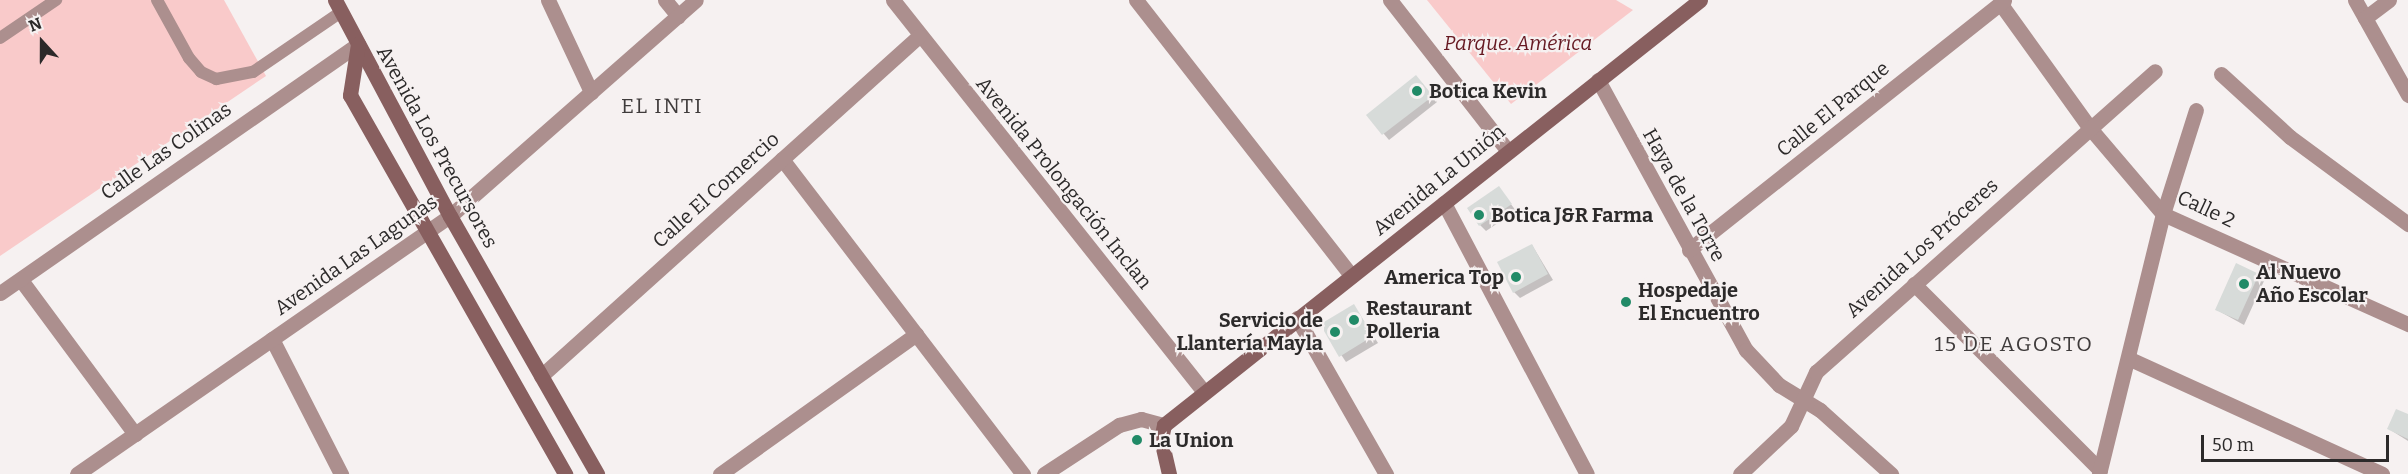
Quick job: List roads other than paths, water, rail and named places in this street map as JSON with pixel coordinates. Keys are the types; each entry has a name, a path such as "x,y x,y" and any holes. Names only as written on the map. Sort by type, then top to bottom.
{"street":[{"path":"548,0 591,92"},
{"path":"665,0 678,16"},
{"name":"Avenida Las Lagunas","path":"77,474 450,216 696,0"},
{"name":"Avenida Prolongación Inclan","path":"893,0 919,36 1204,392"},
{"path":"1136,0 1352,276"},
{"path":"1390,0 1508,151"},
{"name":"Avenida La Unión","path":"1164,425 1700,0"},
{"path":"2355,0 2408,95"},
{"path":"2365,18 2389,0"},
{"name":"Calle 2","path":"2002,2 2089,127 2163,214 2408,324"},
{"name":"Calle El Parque","path":"1689,250 2002,2"},
{"path":"338,6 357,44"},
{"name":"Calle El Comercio","path":"542,376 919,36"},
{"name":"Avenida Los Precursores","path":"357,44 450,216 597,474"},
{"name":"Avenida Los Precursores","path":"357,44 350,95 565,474"},
{"name":"Calle Las Colinas","path":"0,293 357,44"},
{"name":"Avenida Los Próceres","path":"1740,474 1791,426 1816,372 2089,127 2155,71"},
{"path":"2221,74 2290,136 2408,224"},
{"name":"Haya de la Torre","path":"1598,80 1689,250 1746,350 1779,385 1820,410 1892,474"},
{"path":"2099,472 2130,359 2163,214 2196,110"},
{"path":"782,159 1023,474"},
{"path":"1444,203 1587,474"},
{"path":"21,280 135,434"},
{"path":"1914,284 2099,472"},
{"path":"1298,318 1386,474"},
{"path":"720,474 916,334"},
{"path":"272,339 341,474"},
{"path":"2130,359 2382,474"},
{"path":"1044,474 1119,424 1142,419 1164,425 1161,439 1169,474"}],"lane":[{"path":"0,38 56,0"},
{"path":"157,0 189,58 201,72 216,79 253,72 338,6"}],"place":[{"name":"Botica Kevin","path":"1417,91"},
{"name":"Botica J&R Farma","path":"1479,215"},
{"name":"America Top","path":"1516,277"},
{"name":"Al Nuevo Año Escolar","path":"2244,284"},
{"name":"Hospedaje El Encuentro","path":"1626,302"},
{"name":"Restaurant Polleria","path":"1354,320"},
{"name":"Servicio de Llantería Mayla","path":"1335,332"},
{"name":"La Union","path":"1137,440"}],"district":[{"name":"EL INTI","path":"662,106"},
{"name":"15 DE AGOSTO","path":"2014,344"}],"park label":[{"name":"Parque. América","path":"1518,43"}]}
